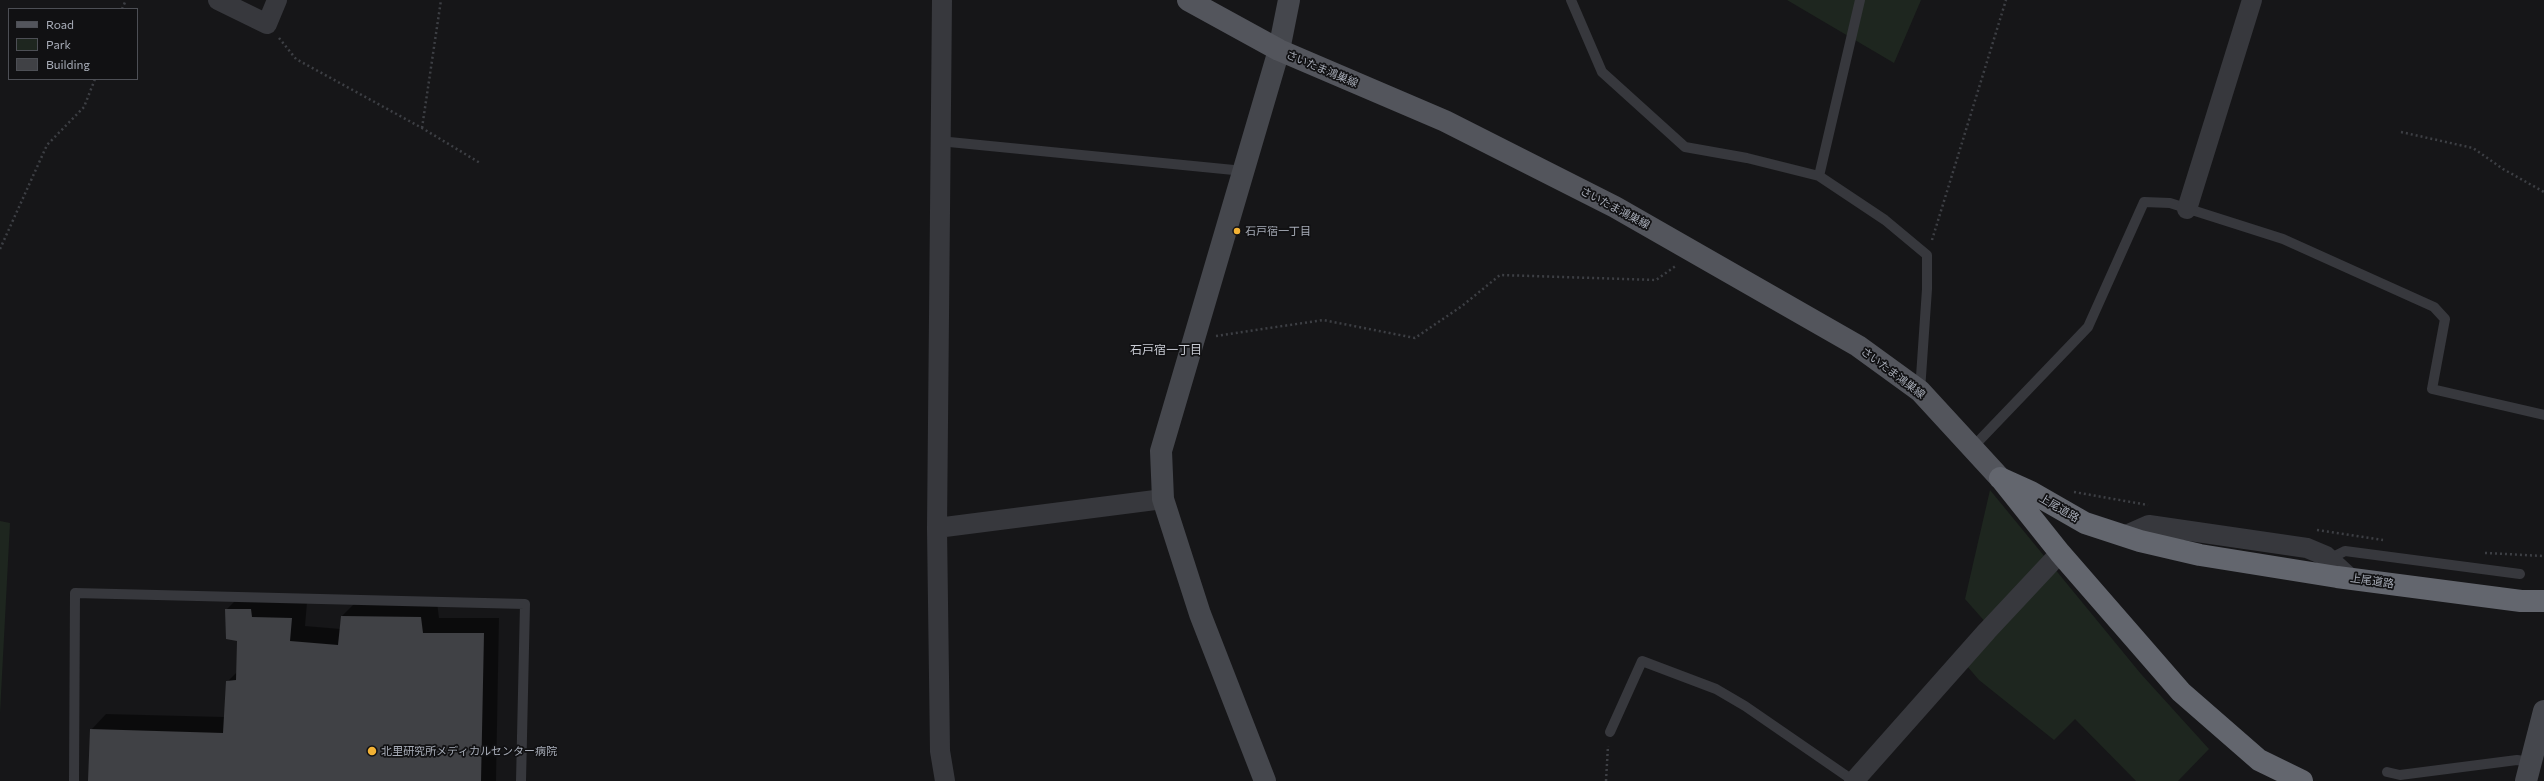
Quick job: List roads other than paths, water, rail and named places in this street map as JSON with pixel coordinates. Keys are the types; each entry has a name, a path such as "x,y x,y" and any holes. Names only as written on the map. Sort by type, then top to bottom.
{"highway":[{"name":"上尾道路","path":"2000,478 2031,492 2085,523 2124,536 2200,555 2350,578 2521,601 2544,601"},
{"name":"上尾道路","path":"2000,478 2060,553 2181,692 2259,760 2302,781"}],"main road":[{"name":"さいたま鴻巣線","path":"1188,0 1278,50 1445,121 1615,207 1858,346 1920,391 2000,478"}],"street":[{"path":"218,0 267,24 277,0"},
{"path":"942,0 939,141 938,528 940,751 945,781"},
{"path":"1265,781 1200,614 1163,499 1161,451 1244,171 1278,50 1289,0"},
{"path":"2187,209 2246,25 2252,0"},
{"path":"938,528 1163,499"},
{"path":"2124,536 2149,525 2307,548 2316,551 2329,559 2350,578"},
{"path":"1854,781 1987,631 2060,553"},
{"path":"2528,772 2544,711"}],"lane":[{"path":"1571,0 1602,72 1685,147 1747,158 1819,176 1885,220 1927,255 1927,289 1920,391"},
{"path":"1819,176 1860,0"},
{"path":"939,141 1244,171"},
{"path":"1973,447 2088,327 2144,202 2170,203 2283,239 2434,307 2445,319 2432,389 2544,415"},
{"path":"2329,559 2345,551 2520,574"},
{"path":"74,781 75,593 524,604 522,781"},
{"path":"1610,732 1642,661 1716,689 1745,706 1854,781"},
{"path":"2387,772 2400,775 2517,760 2528,772"}],"place":[{"name":"石戸宿一丁目","path":"1237,231"},
{"name":"北里研究所メディカルセンター病院","path":"372,751"}],"district":[{"name":"石戸宿一丁目","path":"1166,350"}]}
